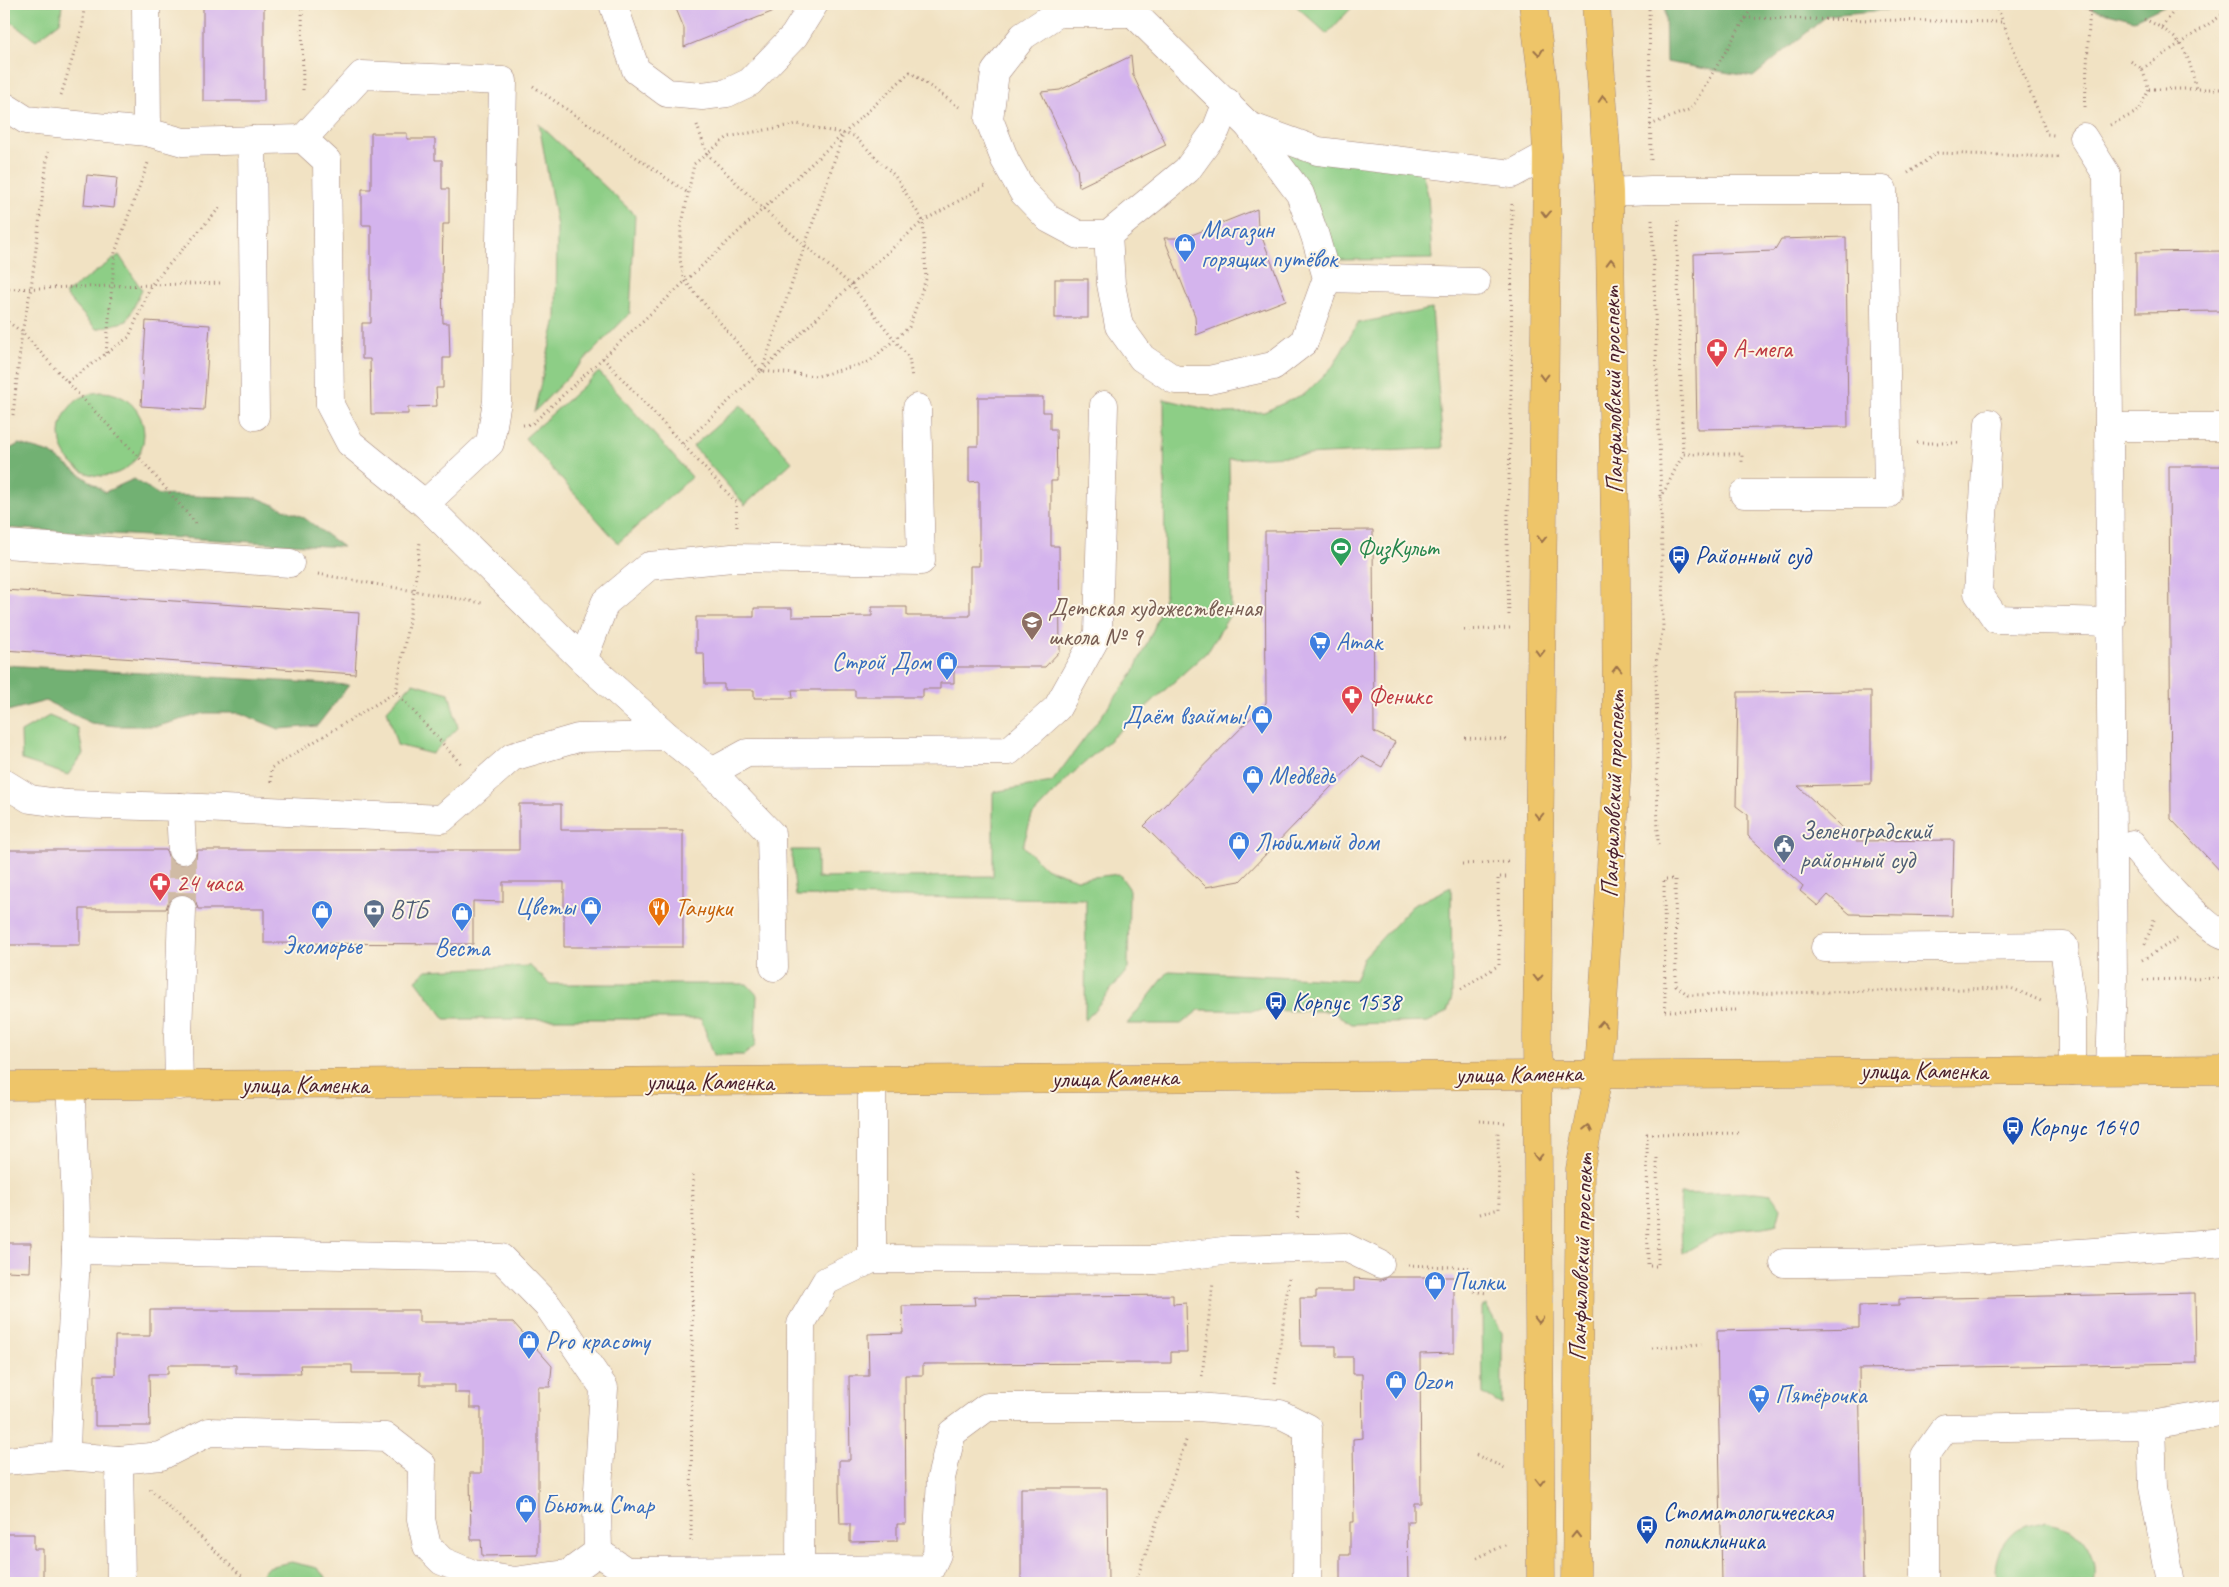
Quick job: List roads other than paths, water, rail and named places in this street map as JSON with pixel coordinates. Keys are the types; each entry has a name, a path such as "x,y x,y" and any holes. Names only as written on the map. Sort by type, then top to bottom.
{"main road":[{"name":"Панфиловский проспект","path":"1533,4 1544,90 1547,155 1537,1074 1541,1583"},
{"name":"Панфиловский проспект","path":"1576,1583 1580,1169 1599,1072 1617,766 1616,537 1610,192 1596,4"},
{"name":"улица Каменка","path":"4,1086 872,1080 1599,1072 2225,1070"}],"street":[{"path":"146,4 147,132"},
{"path":"614,4 636,70 667,93 702,96 727,93 750,82 794,36 814,4"},
{"path":"1108,235 1111,284 1120,326 1142,358 1175,380 1209,380 1273,366 1304,342 1327,278 1300,194 1249,126 1227,102 1129,8 1058,13 1023,36 995,72 989,119 1005,160 1023,192 1049,219 1079,235 1108,235 1188,170 1216,130 1227,102"},
{"path":"303,139 362,74 503,81 497,401 490,442 426,504"},
{"path":"4,106 26,120 147,132 183,142 303,139 327,161 330,405 350,442 426,504 583,660 667,736 712,772 771,834 774,967"},
{"path":"1249,126 1318,151 1512,174 1547,155"},
{"path":"2084,137 2107,175 2113,981 2110,1070"},
{"path":"252,140 255,416"},
{"path":"1610,192 1651,190 1883,190 1888,494 1744,494"},
{"path":"1327,278 1476,282"},
{"path":"712,772 747,753 1010,751 1057,708 1098,634 1104,405"},
{"path":"583,660 604,603 649,566 737,558 921,561 917,408"},
{"path":"2109,427 2225,427"},
{"path":"1988,433 1978,593 1996,619 2111,622"},
{"path":"4,544 290,564"},
{"path":"4,783 30,799 67,804 180,807 442,820 512,757 578,738 667,736"},
{"path":"180,807 182,850"},
{"path":"2132,844 2150,867 2215,929"},
{"path":"179,1086 178,1036 182,909"},
{"path":"1825,948 2064,946 2072,1012 2072,1071"},
{"path":"872,1080 872,1259"},
{"path":"66,1456 67,1388 76,1250 75,1171 70,1086"},
{"path":"1784,1262 1877,1264 2042,1256 2225,1242"},
{"path":"811,1574 801,1324 826,1281 872,1259 1154,1260 1230,1250 1345,1247 1380,1264"},
{"path":"76,1250 501,1258 548,1306 604,1388 597,1507 598,1552"},
{"path":"598,1552 626,1571 691,1577 811,1574 930,1568 937,1554 942,1478 952,1433 987,1407 1198,1407 1280,1414 1308,1428 1307,1583"},
{"path":"1925,1583 1925,1456 1945,1428 2151,1426 2225,1412"},
{"path":"2151,1426 2152,1487 2171,1583"},
{"path":"4,1461 66,1456 119,1460 161,1456 209,1432 386,1437 422,1465 421,1519 427,1546 442,1561 473,1574 515,1581 568,1574 598,1552"},
{"path":"119,1460 121,1583"}],"tunnel":[{"path":"182,850 182,909"}],"place":[{"name":"Магазин горящих путёвок","path":"1185,263"},
{"name":"А-мега","path":"1717,368"},
{"name":"ФизКульт","path":"1341,567"},
{"name":"Районный суд","path":"1679,575"},
{"name":"Детская художественная школа № 9","path":"1032,641"},
{"name":"Атак","path":"1320,661"},
{"name":"Строй Дом","path":"947,681"},
{"name":"Феникс","path":"1352,715"},
{"name":"Даём взаймы!","path":"1262,735"},
{"name":"Медведь","path":"1253,795"},
{"name":"Любимый дом","path":"1239,861"},
{"name":"Зеленоградский районный суд","path":"1784,864"},
{"name":"24 часа","path":"160,902"},
{"name":"Цветы","path":"591,926"},
{"name":"Тануки","path":"659,927"},
{"name":"ВТБ","path":"374,929"},
{"name":"Экоморье","path":"322,930"},
{"name":"Веста","path":"462,932"},
{"name":"Корпус 1538","path":"1276,1021"},
{"name":"Корпус 1640","path":"2013,1146"},
{"name":"Пилки","path":"1435,1301"},
{"name":"Pro красоту","path":"529,1360"},
{"name":"Ozon","path":"1396,1400"},
{"name":"Пятёрочка","path":"1759,1414"},
{"name":"Бьюти Стар","path":"526,1524"},
{"name":"Стоматологическая поликлиника","path":"1647,1545"}]}
